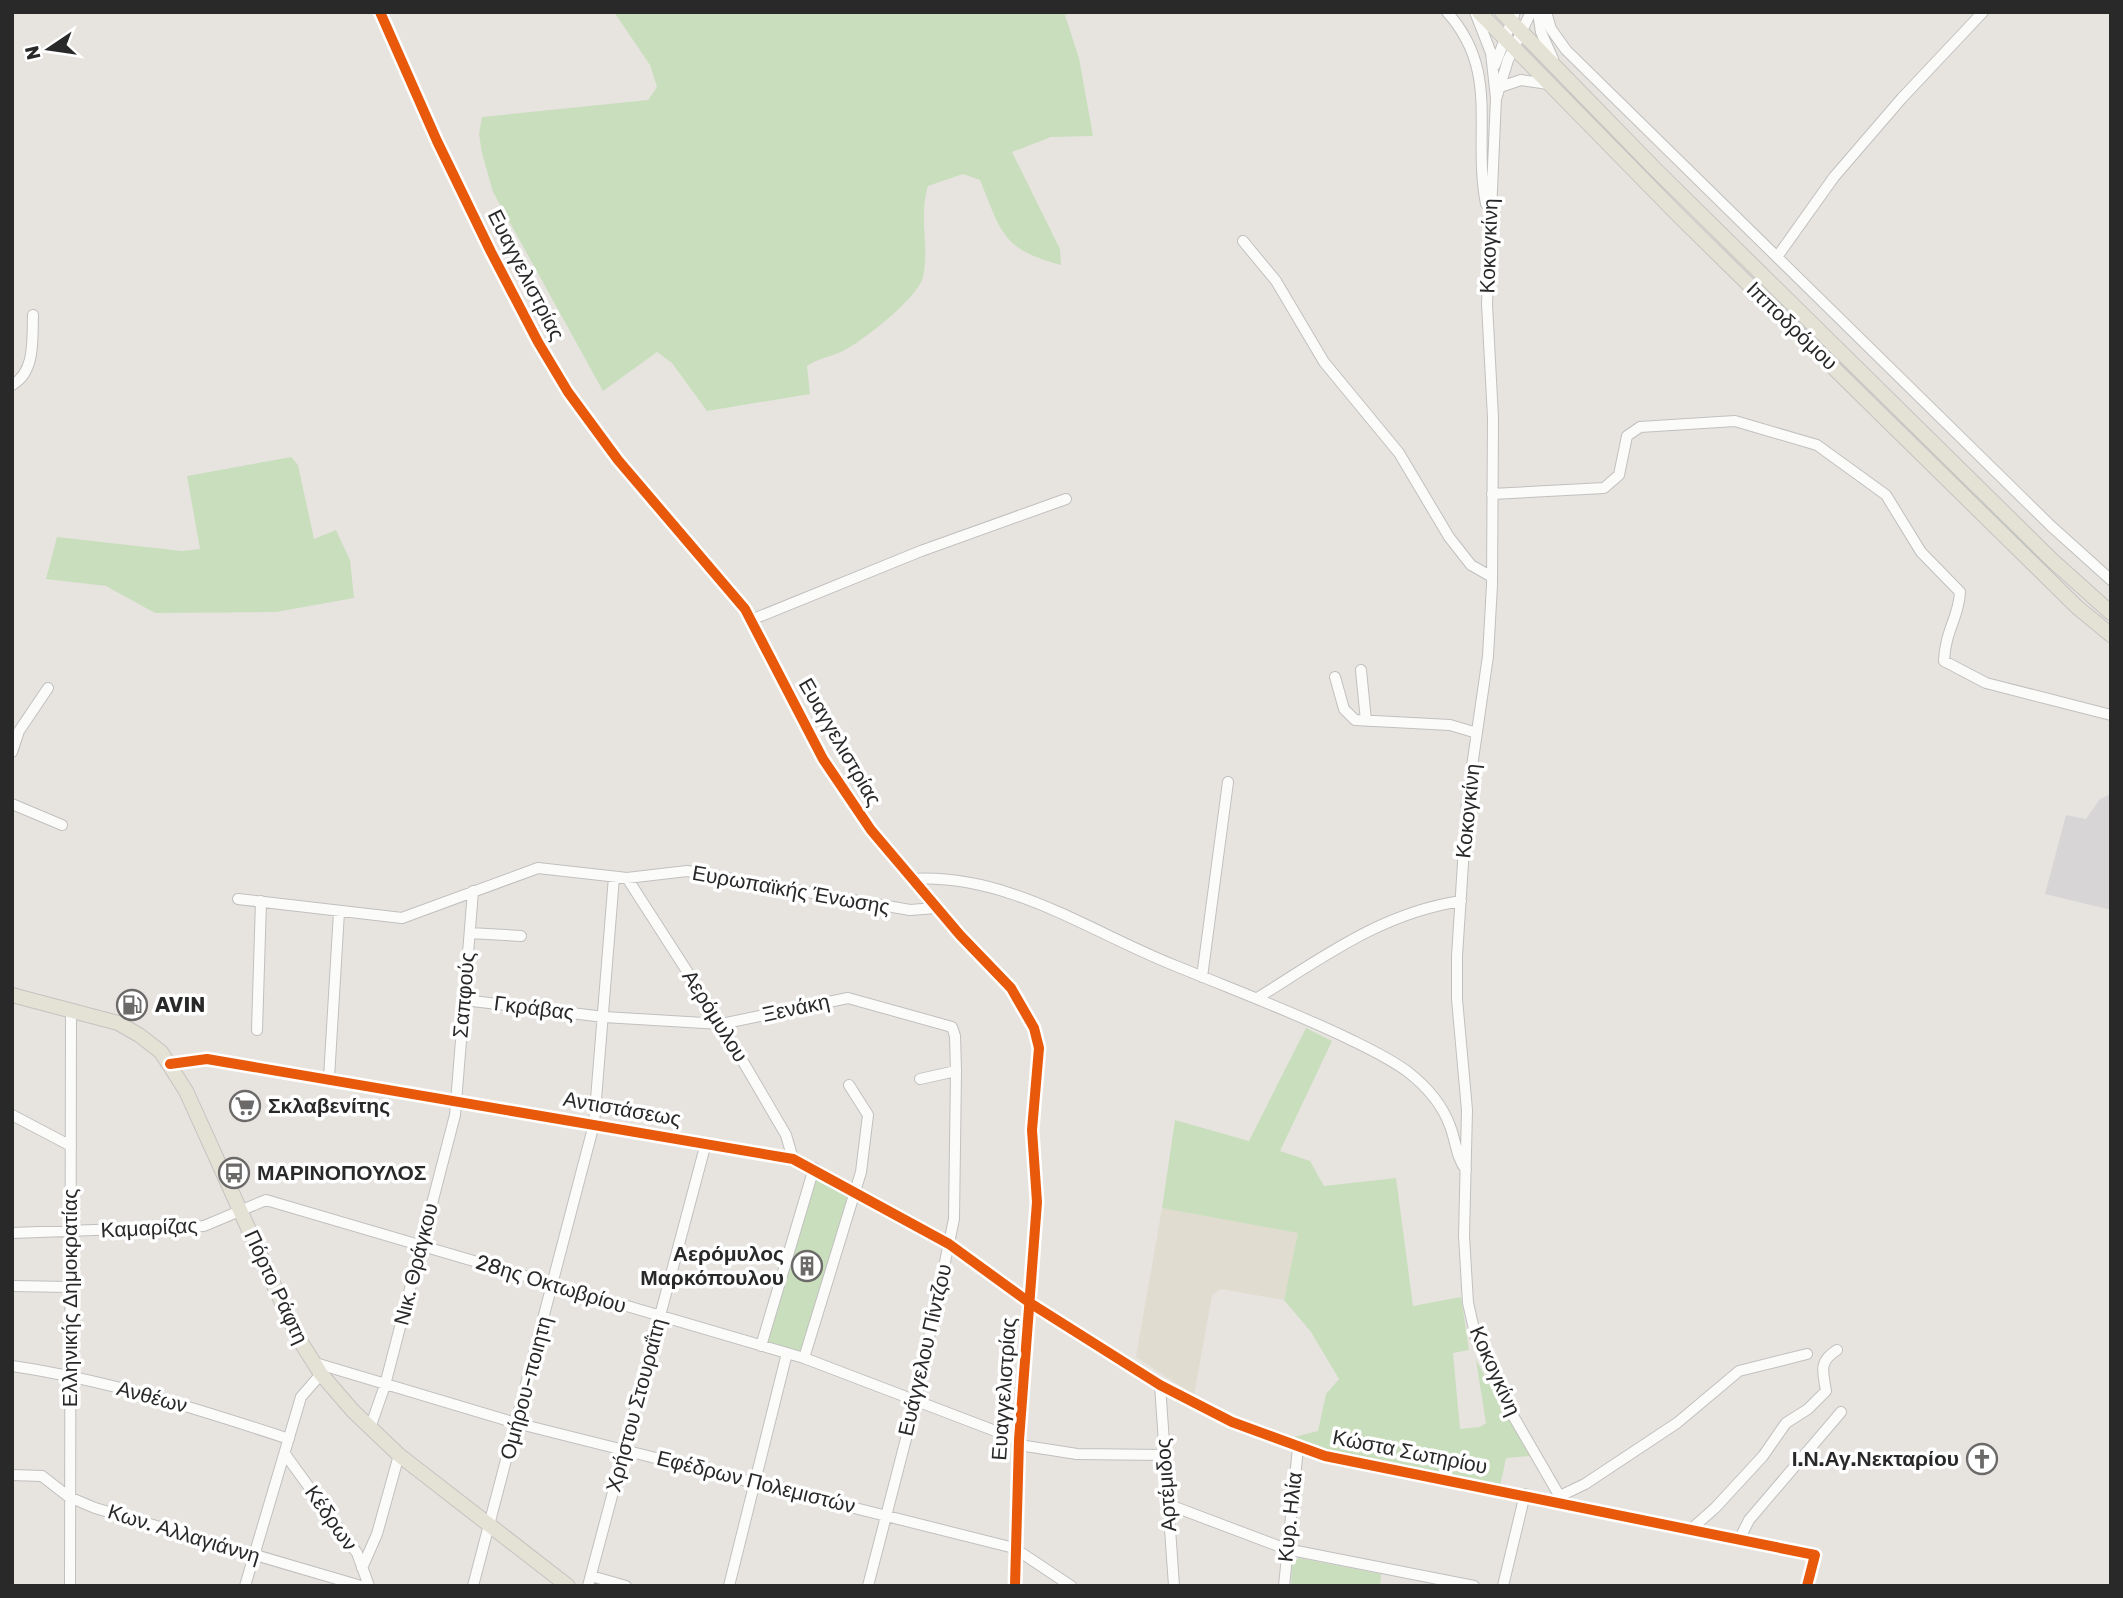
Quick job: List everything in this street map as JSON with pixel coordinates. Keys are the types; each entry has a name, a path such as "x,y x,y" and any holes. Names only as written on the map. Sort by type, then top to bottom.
{"main road":[{"name":"Ιπποδρόμου","path":"1477,12 1680,217 2077,607 2111,635"},
{"name":"Ιπποδρόμου","path":"1509,15 1522,32 1667,180 2053,561 2111,613"},
{"name":"Πόρτο Ράφτη","path":"13,994 131,1030 154,1046 170,1064 186,1091 312,1362 321,1374 398,1455 568,1586"}],"street":[{"name":"Ευαγγελιστρίας","path":"380,12 443,153 538,342 568,392 618,460 745,609 823,758 871,830 936,908 1017,995 1034,1028 1039,1048 1032,1130 1037,1202 1019,1442 1015,1586"},
{"path":"1447,12 1462,29 1475,54 1482,80 1481,176 1490,220"},
{"path":"1477,12 1486,36 1498,93"},
{"path":"1498,93 1514,48 1531,12"},
{"path":"1538,12 1541,32 1555,65"},
{"path":"1546,12 1551,29 1566,50 2051,527 2111,580"},
{"path":"1777,257 1834,177 1902,98 1983,12"},
{"path":"1494,71 1509,15"},
{"path":"1498,93 1510,82 1532,80 1553,87"},
{"name":"Κοκογκίνη","path":"1498,93 1487,304 1492,397 1491,633 1467,801 1457,999 1467,1110 1464,1236 1468,1303 1476,1338 1508,1407 1561,1499"},
{"path":"1243,241 1276,281 1324,362 1399,453 1449,537 1471,565 1492,577"},
{"path":"12,385 19,382 29,364 33,315"},
{"path":"1492,494 1604,488 1619,475 1627,436 1640,427 1735,421 1817,445 1886,495 1922,552 1960,592 1959,604 1949,626 1944,661 1986,684 2111,715"},
{"path":"751,620 921,551 1066,499"},
{"path":"1361,670 1366,721"},
{"path":"1335,677 1348,716 1366,721 1450,725 1477,733"},
{"path":"12,752 19,731 48,688"},
{"path":"1202,977 1228,782"},
{"path":"12,804 62,825"},
{"name":"Ευρωπαϊκής Ένωσης","path":"238,899 340,912 410,916 538,868 627,878 687,871 910,910 936,908"},
{"name":"Ομήρου-ποιητη","path":"473,1586 594,1124 614,877"},
{"name":"Αερόμυλου","path":"627,878 721,1024 786,1135 793,1159"},
{"path":"912,879 954,879 1023,897 1202,977 1259,997 1381,1054 1408,1072 1441,1107 1460,1162 1466,1170"},
{"name":"Σαπφούς","path":"455,1099 473,891"},
{"path":"257,1030 261,901"},
{"path":"1259,997 1387,920 1426,906 1461,901"},
{"path":"329,1078 340,912"},
{"path":"470,933 521,936"},
{"name":"Ξενάκη","path":"721,1024 848,998 952,1027"},
{"name":"Γκράβας","path":"464,1000 604,1017 721,1024"},
{"name":"Ελληνικής Δημοκρατίας","path":"70,1586 71,1010"},
{"name":"Ευάγγελου Πίντζου","path":"868,1586 916,1400 954,1219 956,1071 952,1027"},
{"name":"Αντιστάσεως","path":"170,1064 207,1059 455,1099 793,1159 814,1168 949,1244 1030,1303"},
{"path":"920,1079 956,1071"},
{"path":"804,1358 855,1191 868,1115 849,1085"},
{"name":"Νικ. Θράγκου","path":"370,1428 385,1385 453,1125 455,1099"},
{"path":"12,1115 71,1146"},
{"name":"Χρήστου Στουραΐτη","path":"590,1581 706,1143"},
{"path":"761,1346 814,1168"},
{"name":"28ης Οκτωβρίου","path":"241,1210 266,1200 804,1358 1019,1442 1077,1454 1163,1455"},
{"name":"Καμαρίζας","path":"12,1233 204,1226 241,1210"},
{"path":"12,1286 70,1287"},
{"name":"Κώστα Σωτηρίου","path":"1030,1303 1160,1385 1232,1422 1298,1448 1325,1456 1561,1499 1689,1531 1740,1538 1815,1555 1807,1586"},
{"path":"1689,1531 1754,1465 1786,1423 1820,1399 1826,1391 1821,1368 1825,1358 1837,1350"},
{"path":"729,1586 787,1353"},
{"path":"1561,1499 1667,1430 1739,1371 1807,1354"},
{"name":"Εφέδρων Πολεμιστών","path":"312,1362 516,1423 755,1480 1014,1548 1071,1586"},
{"name":"Ανθέων","path":"12,1366 70,1374 203,1411 289,1439"},
{"path":"245,1586 301,1396 321,1374"},
{"name":"Αρτέμιδος","path":"1160,1385 1174,1586"},
{"path":"1740,1538 1758,1509 1841,1412"},
{"name":"Κυρ. Ηλία","path":"1284,1586 1298,1448"},
{"name":"Κέδρων","path":"285,1454 357,1553 369,1586"},
{"path":"362,1568 377,1534 398,1455"},
{"name":"Κων. Αλλαγιάννη","path":"12,1475 41,1476 69,1497 95,1508 361,1586"},
{"path":"1503,1586 1525,1494"},
{"path":"1167,1504 1286,1549 1474,1586"},
{"path":"590,1581 626,1586"}],"shaded area":[{"path":"2111,794 2111,910 2045,894 2066,815 2086,819 2100,799"},
{"path":"1162,1208 1299,1233 1284,1300 1221,1289 1212,1295 1194,1395 1136,1357"}],"green space":[{"path":"614,12 1074,12 1065,15 1079,58 1093,136 1051,137 1012,152 1060,249 1061,265 1027,253 1015,245 1000,226 980,180 963,174 928,186 924,210 925,265 919,286 901,307 862,339 841,352 807,366 810,394 707,411 672,363 657,352 603,391 493,192 479,134 482,117 648,100 657,87 650,65"},
{"path":"291,457 298,465 314,539 336,530 350,560 354,598 276,612 155,613 106,586 46,579 57,537 182,551 200,549 187,476"},
{"path":"1306,1028 1332,1041 1280,1151 1310,1161 1324,1186 1396,1178 1413,1306 1461,1297 1469,1350 1453,1353 1460,1429 1480,1427 1486,1423 1476,1360 1530,1456 1506,1458 1500,1487 1328,1454 1296,1444 1294,1437 1318,1431 1326,1394 1339,1379 1311,1332 1284,1300 1298,1233 1162,1208 1175,1120 1249,1141"},
{"path":"814,1179 850,1198 803,1352 765,1341"},
{"path":"1299,1558 1381,1574 1380,1586 1291,1586 1292,1564"}],"cycle path":[{"path":"380,12 437,141 491,252 538,342 568,392 618,460 745,609 823,759 871,830 960,935 1011,988 1034,1028 1039,1048 1032,1130 1037,1202 1019,1440 1015,1586"},
{"path":"170,1064 207,1059 793,1159 949,1244 1030,1303 1160,1385 1232,1422 1325,1456 1815,1555 1807,1586"}],"place":[{"name":"AVIN","path":"132,1005"},
{"name":"Σκλαβενίτης","path":"245,1106"},
{"name":"ΜΑΡΙΝΟΠΟΥΛΟΣ","path":"234,1173"},
{"name":"Αερόμυλος Μαρκόπουλου","path":"807,1266"},
{"name":"Ι.Ν.Αγ.Νεκταρίου","path":"1982,1459"}]}
